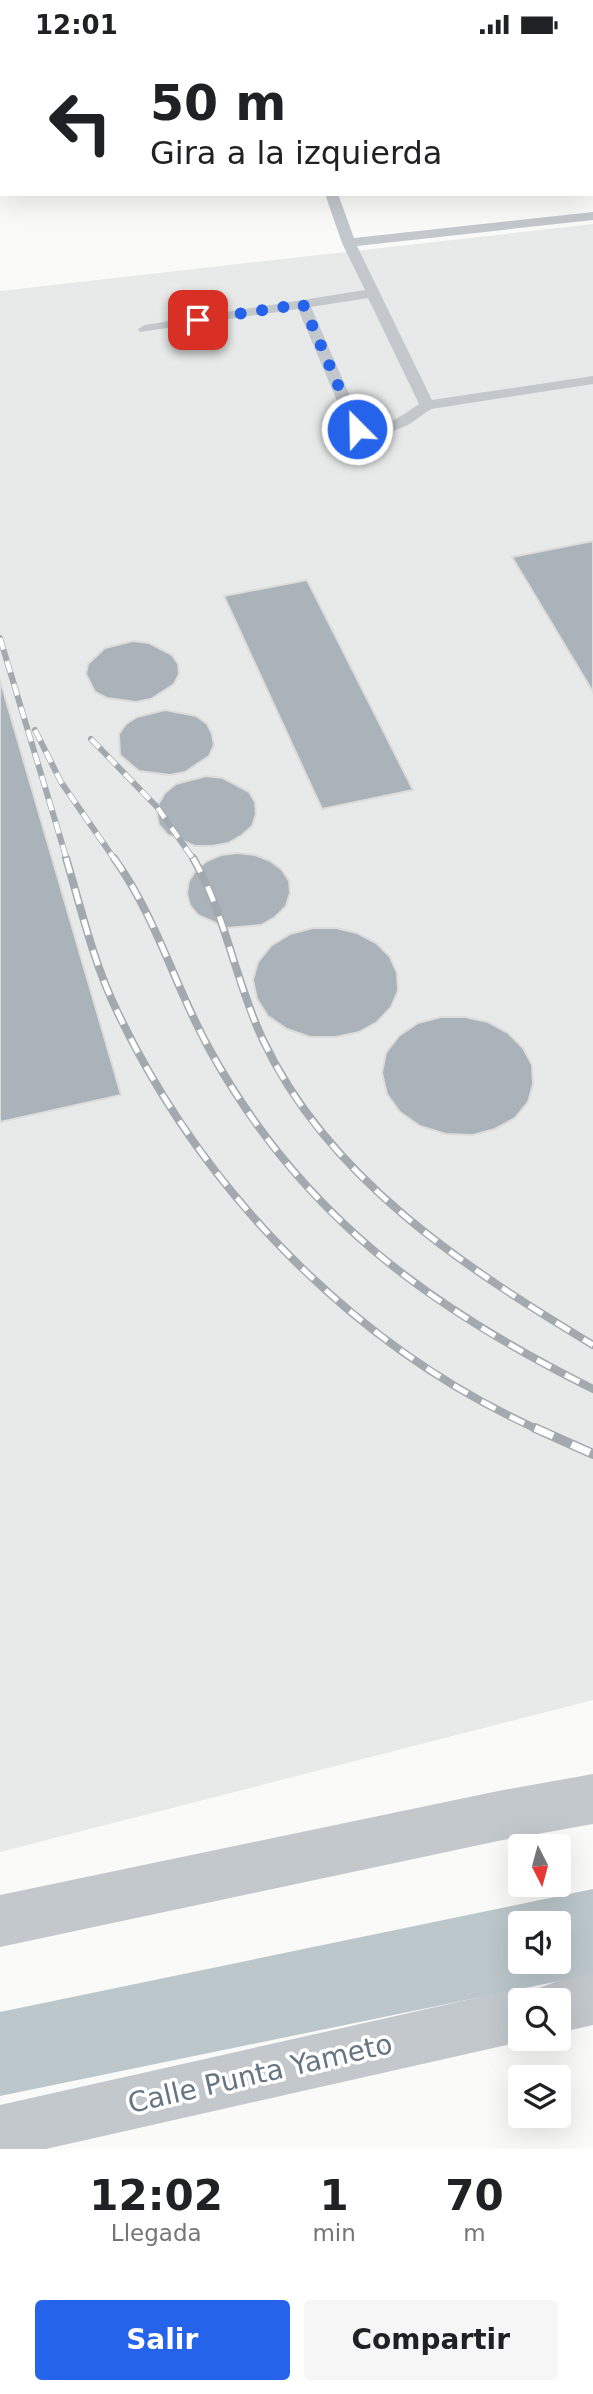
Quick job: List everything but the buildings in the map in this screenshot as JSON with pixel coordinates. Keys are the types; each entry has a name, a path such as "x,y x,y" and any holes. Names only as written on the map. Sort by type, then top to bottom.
{"street":[{"path":"0,1921 498,1816 593,1799"},
{"path":"571,2004 593,1999"},
{"name":"Calle Punta Yameto","path":"0,2131 508,2018"}],"lane":[{"path":"332,196 349,243 427,404"},
{"path":"349,243 593,216"},
{"path":"145,329 372,293"},
{"path":"303,304 357,429 377,433 392,429 427,404 593,380"}],"shaded area":[{"path":"593,224 593,1700 0,1852 0,291"},
{"path":"593,1889 593,1974 525,1988 508,1988 508,1991 0,2096 0,2012 554,1897 571,1897 571,1894"}],"railway":[{"path":"0,638 67,860"},
{"path":"35,730 61,782 115,860"},
{"path":"91,739 157,807 194,860"},
{"path":"66,858 94,953 116,1009 151,1076 192,1140 239,1200 290,1257 347,1308 407,1355 471,1396 535,1428"},
{"path":"114,858 142,905 211,1052 247,1110 286,1162 329,1209 375,1251 424,1290 533,1358 593,1389"},
{"path":"194,860 214,902 263,1040 291,1090 325,1136 363,1178 450,1252 593,1345"},
{"path":"535,1428 593,1454"},
{"path":"535,1428 539,1430"}],"route":[{"path":"198,320 303,304 357,429"}]}
